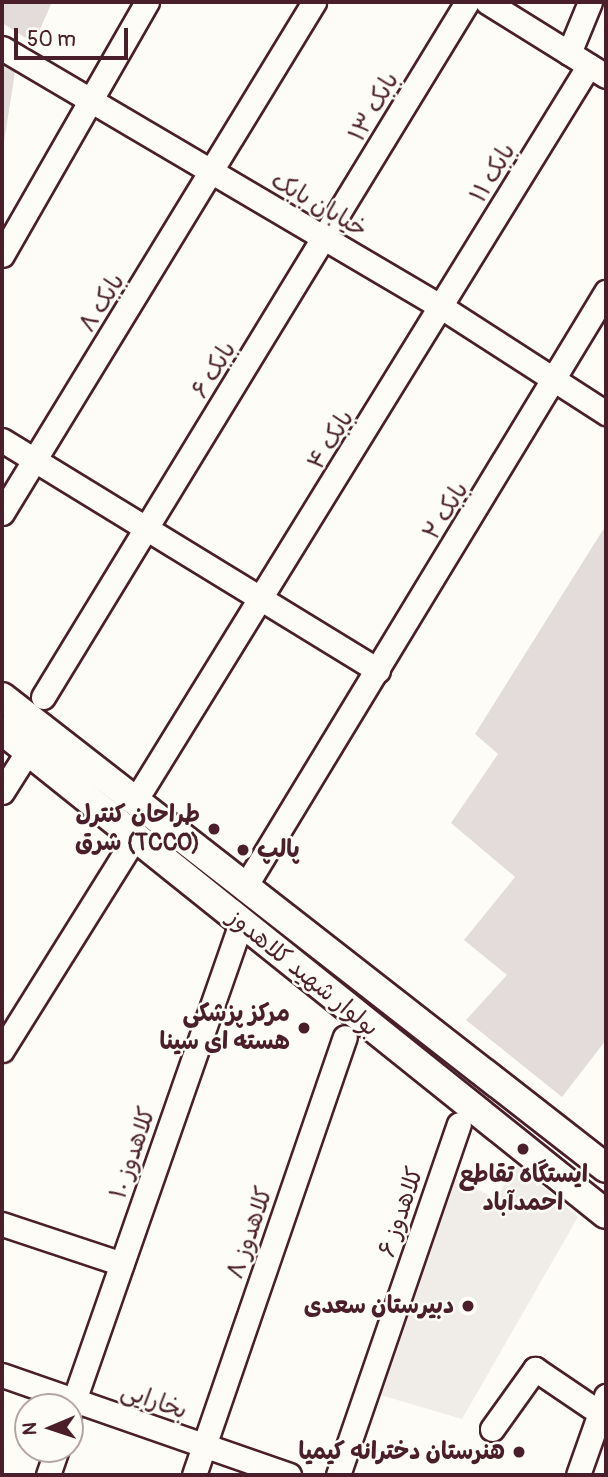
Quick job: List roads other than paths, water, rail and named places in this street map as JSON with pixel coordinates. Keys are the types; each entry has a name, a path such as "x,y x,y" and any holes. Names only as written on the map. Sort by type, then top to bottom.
{"main road":[{"name":"بولوار شهید کلاهدوز","path":"2,697 606,1168"},
{"name":"بولوار شهید کلاهدوز","path":"2,730 606,1214"}],"street":[{"path":"2,255 147,2"},
{"name":"بابک ۸","path":"2,513 314,2"},
{"name":"بابک ۱۳","path":"327,239 467,2"},
{"path":"487,2 588,64"},
{"name":"بابک ۱۱","path":"443,308 588,64 590,2"},
{"name":"خیابان بابک","path":"2,48 443,308 558,380 606,414"},
{"name":"بابک ۶","path":"43,697 145,528 327,239"},
{"name":"بابک ۲","path":"246,885 558,380 606,292"},
{"name":"بابک ۴","path":"143,788 263,600 443,308"},
{"path":"2,440 378,670"},
{"path":"2,792 28,751"},
{"path":"2,1050 127,850"},
{"name":"کلاهدوز ۱۰","path":"77,1393 241,923"},
{"name":"کلاهدوز ۸","path":"194,1475 345,1037"},
{"name":"کلاهدوز ۶","path":"338,1475 459,1124"},
{"path":"2,1224 122,1264"},
{"path":"492,1429 535,1369 603,1404 578,1475"},
{"name":"بخارایی","path":"2,1375 43,1393"},
{"name":"بخارایی","path":"84,1410 289,1475"}],"place":[{"name":"طراحان کنترل شرق (TCCO)","path":"214,829"},
{"name":"پالپ","path":"243,850"},
{"name":"مرکز پزشکی هسته ای سینا","path":"304,1028"},
{"name":"ایستگاه تقاطع احمدآباد","path":"523,1149"},
{"name":"دبیرستان سعدی","path":"468,1306"},
{"name":"هنرستان دخترانه کیمیا","path":"519,1452"}]}
